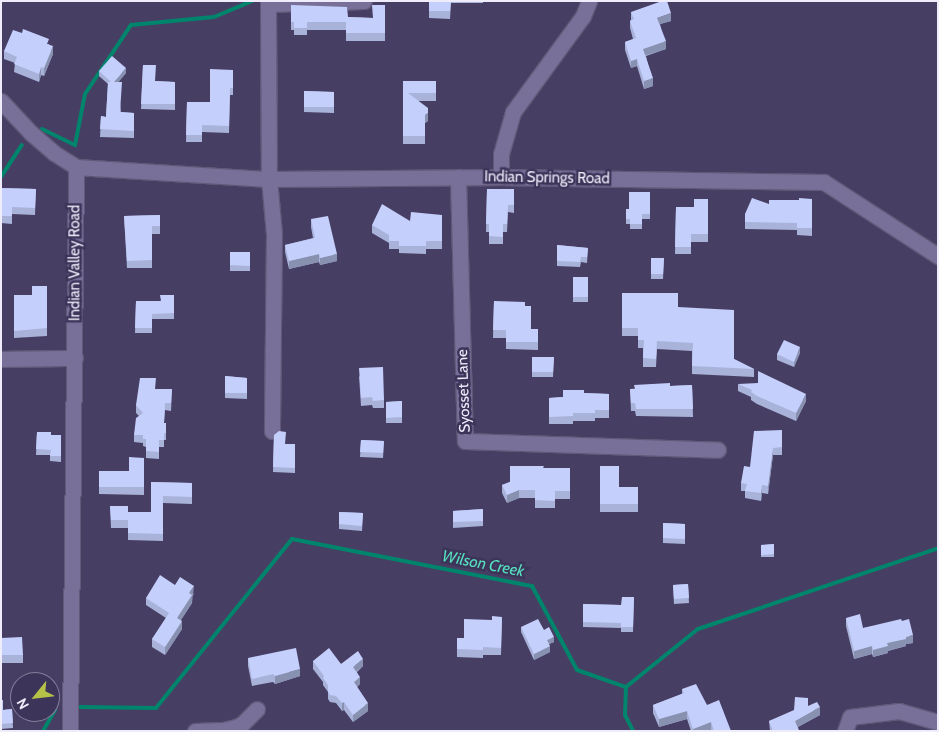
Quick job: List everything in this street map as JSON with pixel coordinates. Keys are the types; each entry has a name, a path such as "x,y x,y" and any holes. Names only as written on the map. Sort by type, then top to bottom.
{"street":[{"path":"272,431 274,234 269,179 268,3 364,1"},
{"path":"501,177 501,154 513,112 578,22 589,1"},
{"path":"1,100 31,133 54,153 76,167 269,179"},
{"name":"Indian Valley Road","path":"70,731 76,167"},
{"name":"Syosset Lane","path":"458,177 465,441 718,450"},
{"name":"Indian Springs Road","path":"269,179 501,177 824,182 938,256"},
{"path":"1,359 75,358"},
{"path":"195,731 223,730 242,724 257,709"},
{"path":"845,731 850,717 899,711 938,722"}],"building":[{"path":"429,1 451,1 450,11 429,11"},
{"path":"667,1 671,13 657,18 666,41 643,49 653,78 644,81 637,59 631,61 625,42 636,38 630,21 634,19 631,12"},
{"path":"291,5 347,7 348,17 373,18 372,5 385,5 385,33 346,33 346,22 307,22 307,28 294,28 294,22 291,22"},
{"path":"23,29 49,39 47,44 53,46 44,68 41,67 39,74 14,64 17,57 4,51 13,30 22,33"},
{"path":"112,56 126,68 114,82 111,82 99,71"},
{"path":"143,65 156,65 155,81 175,82 175,104 141,104"},
{"path":"210,69 233,70 233,88 230,88 229,126 202,125 202,135 186,135 187,102 210,102"},
{"path":"403,81 436,81 436,93 408,93 428,108 428,113 425,115 425,136 403,136"},
{"path":"108,82 122,82 120,112 134,113 134,131 100,129 101,116 106,117"},
{"path":"304,91 334,92 334,107 304,107"},
{"path":"1,188 36,189 35,208 12,207 12,216 1,216"},
{"path":"487,189 514,189 514,205 508,205 507,224 503,224 503,237 489,236 489,224 486,224"},
{"path":"629,192 650,192 650,214 642,214 642,224 630,224 630,219 626,219 626,209 629,209"},
{"path":"752,198 769,204 769,200 812,199 812,228 797,228 797,223 745,222 745,214"},
{"path":"694,199 708,199 708,234 691,234 691,247 675,247 676,207 694,207"},
{"path":"382,204 410,221 411,212 442,215 442,241 426,241 426,246 399,246 399,241 389,241 389,235 372,225"},
{"path":"160,215 160,226 152,226 152,260 127,261 124,216"},
{"path":"328,216 337,254 320,258 319,254 289,261 285,245 315,238 311,219"},
{"path":"557,245 588,248 587,257 581,257 580,262 557,261"},
{"path":"230,252 250,252 250,266 230,265"},
{"path":"651,258 664,258 663,274 651,274"},
{"path":"573,277 588,277 588,297 573,297"},
{"path":"32,286 47,286 47,328 14,331 14,295 32,295"},
{"path":"622,293 678,293 678,307 734,310 734,359 754,369 692,366 693,343 657,341 656,359 643,358 644,340 638,340 638,328 622,328"},
{"path":"160,295 174,295 174,313 152,314 152,328 135,328 136,301 161,301"},
{"path":"494,301 525,302 525,306 531,306 531,329 538,329 538,342 506,342 506,330 493,330"},
{"path":"784,340 800,347 794,362 777,354"},
{"path":"532,357 554,357 553,372 532,372"},
{"path":"383,367 384,400 373,401 372,397 361,398 359,368"},
{"path":"758,371 806,394 796,413 757,396 751,392 752,390 738,384 758,383"},
{"path":"225,376 247,378 247,393 225,393"},
{"path":"140,378 156,378 155,389 172,389 171,403 165,403 164,423 166,423 166,433 164,433 164,440 159,440 159,452 146,451 146,439 143,439 143,435 134,435 136,418 143,413 136,405"},
{"path":"670,383 670,386 692,385 693,409 636,409 635,403 631,403 630,389 635,389 634,385"},
{"path":"563,390 584,390 584,393 609,394 609,410 595,410 595,413 573,413 573,416 549,417 549,398 563,397"},
{"path":"402,401 402,417 386,418 386,402"},
{"path":"782,430 782,447 773,448 768,486 762,485 761,493 745,491 747,484 741,483 744,466 750,467 754,431"},
{"path":"279,431 286,432 285,444 295,444 295,468 273,467 274,435"},
{"path":"37,432 51,432 51,435 61,435 61,456 50,456 51,450 36,449"},
{"path":"361,440 384,441 383,453 360,452"},
{"path":"129,457 144,458 144,487 99,487 99,471 129,471"},
{"path":"510,466 570,468 570,491 555,491 555,501 535,500 535,490 519,490 507,495 502,485 510,482"},
{"path":"600,466 619,466 619,487 638,487 638,504 600,504"},
{"path":"151,482 192,483 192,497 163,496 163,534 128,533 128,512 151,512"},
{"path":"110,506 128,506 128,520 111,520"},
{"path":"483,509 483,521 453,522 453,511"},
{"path":"339,512 363,513 362,526 339,524"},
{"path":"663,523 685,524 685,539 663,538"},
{"path":"774,544 774,554 761,555 761,545"},
{"path":"160,575 175,585 180,577 194,586 189,593 192,595 177,618 182,621 165,647 152,639 169,613 146,598"},
{"path":"688,584 689,598 674,599 673,585"},
{"path":"622,597 634,597 633,627 621,627 621,623 583,622 583,604 621,605"},
{"path":"860,614 863,628 901,619 902,621 909,619 913,635 906,637 906,639 887,643 888,646 873,650 872,646 854,651 846,618"},
{"path":"492,616 502,617 501,648 483,647 483,650 457,649 457,638 464,638 464,619 492,620"},
{"path":"538,619 544,630 549,627 554,637 547,640 550,646 534,654 521,627"},
{"path":"22,637 23,655 1,655 1,638"},
{"path":"296,648 300,669 275,676 273,674 252,679 248,658"},
{"path":"329,648 341,664 358,651 363,659 353,667 360,677 354,682 368,703 353,715 344,702 342,703 336,696 330,695 328,685 323,678 324,676 313,661"},
{"path":"696,684 707,705 719,700 731,731 714,731 711,722 693,729 687,711 659,719 653,705 684,693 682,689"},
{"path":"795,697 808,698 808,706 817,702 820,707 795,721 799,731 773,731 769,721 794,710"},
{"path":"1,700 3,700 3,710 10,709 10,722 13,723 1,724"}],"waterway":[{"path":"42,129 75,145 85,94 131,25 214,17 252,1"},
{"path":"1,177 22,145"},
{"name":"Wilson Creek","path":"80,707 156,708 292,539 532,586 577,670 626,687 698,629 938,548"},
{"path":"626,687 625,715 633,731"},
{"name":"Wilson Creek","path":"43,731 48,722"}]}
